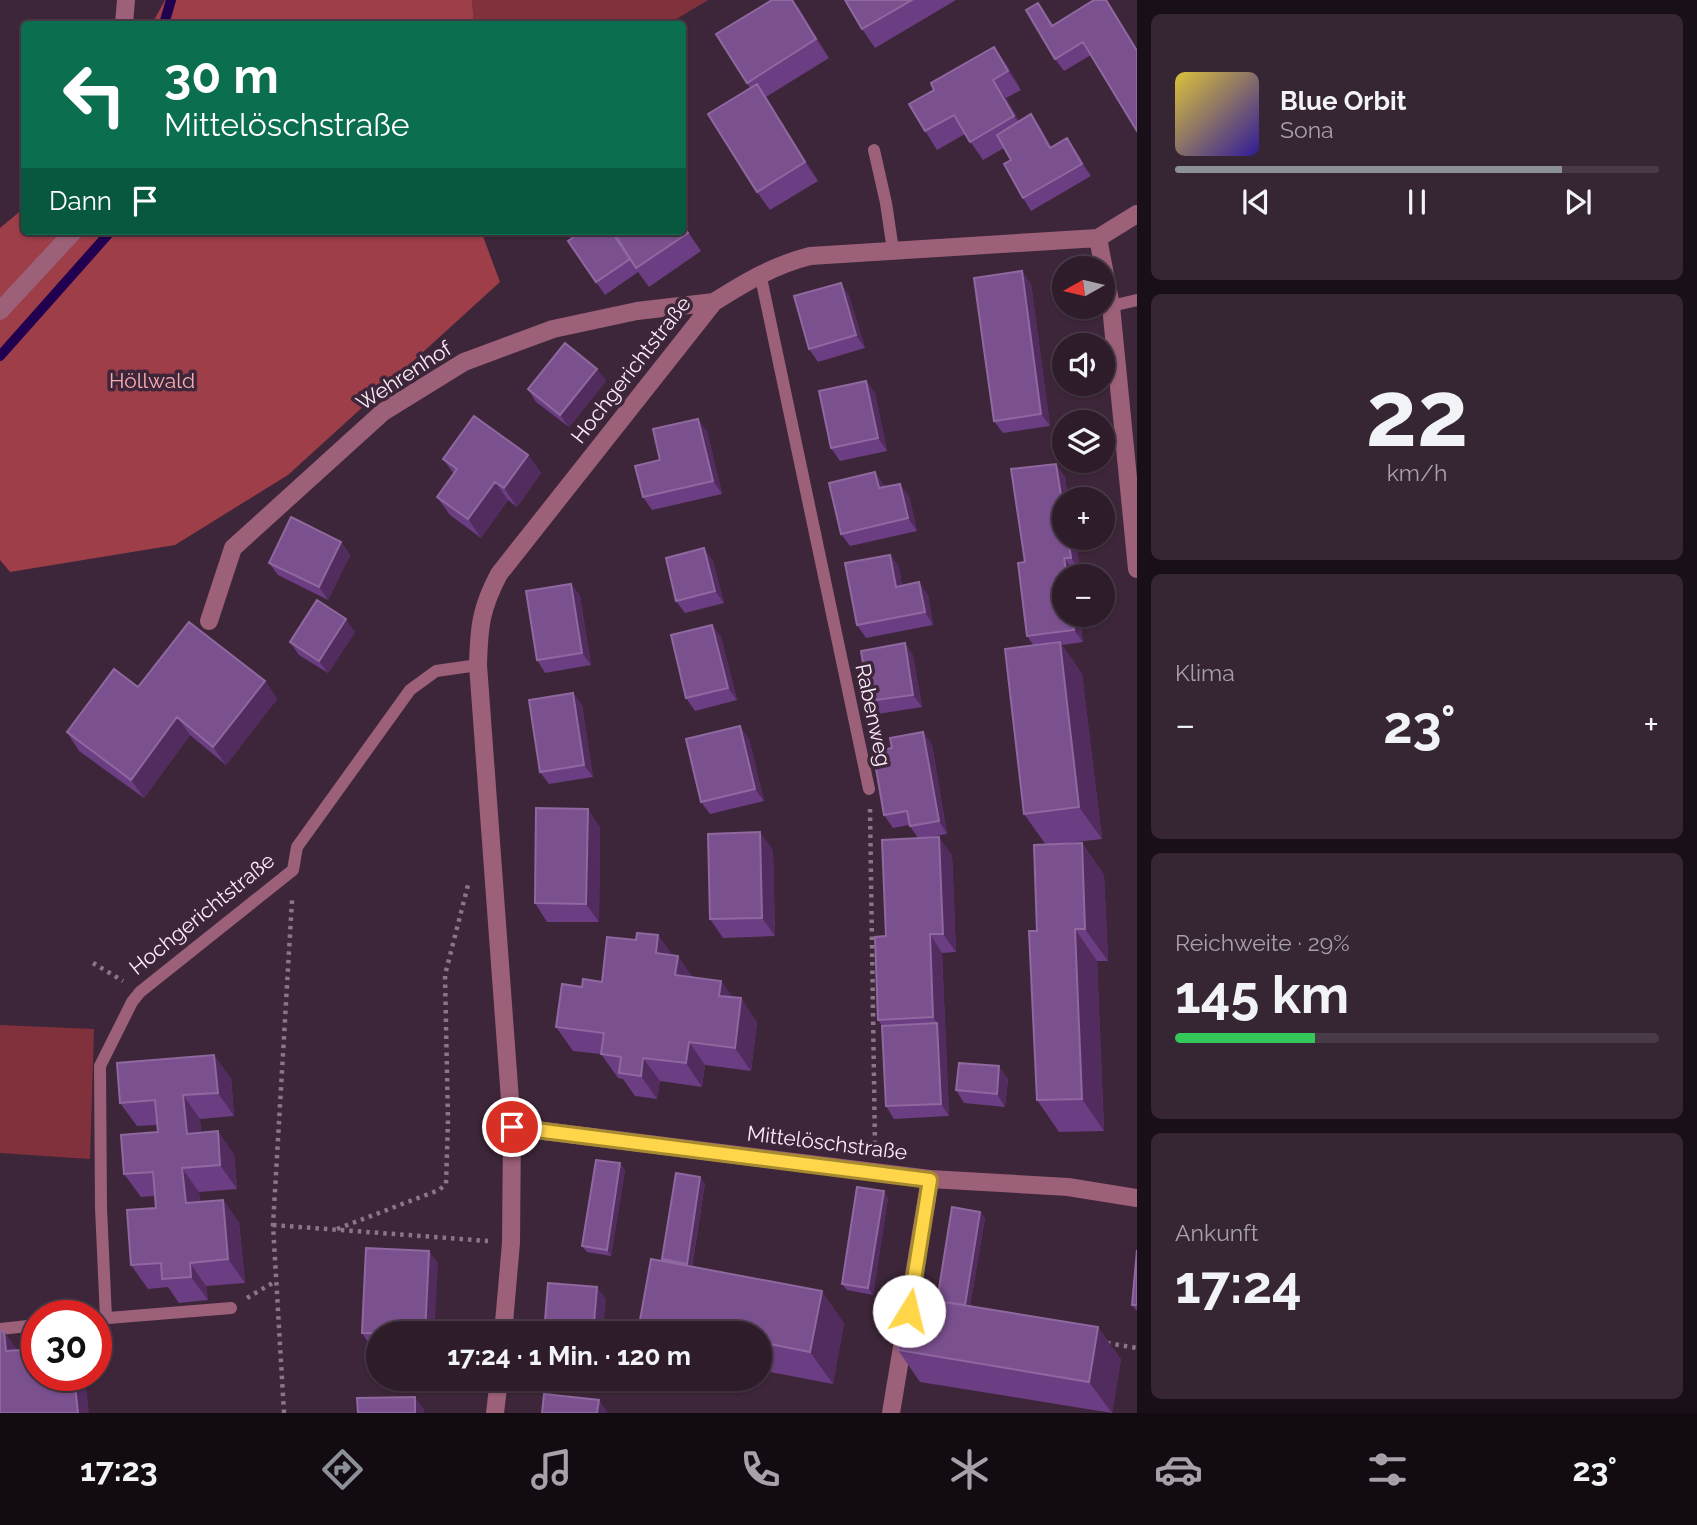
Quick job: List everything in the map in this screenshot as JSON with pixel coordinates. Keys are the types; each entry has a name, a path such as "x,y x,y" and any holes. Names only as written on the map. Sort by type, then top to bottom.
{"street":[{"path":"124,21 127,0"},
{"name":"Hochgerichtstraße","path":"504,1321 511,1243 512,1127 478,665 479,630 485,601 499,574 714,302 760,273 810,256 1098,238 1137,214"},
{"path":"0,311 70,235"},
{"path":"1098,238 1101,256"},
{"name":"Wehrenhof","path":"209,621 233,548 383,412 464,362 553,329 637,312 714,302"},
{"path":"1112,319 1137,569"},
{"name":"Mittelöschstraße","path":"512,1127 930,1180 1068,1187 1137,1198"},
{"path":"891,1413 930,1180"},
{"path":"495,1413 498,1391"}],"lane":[{"path":"874,150 893,250"},
{"name":"Rabenweg","path":"760,273 869,789"},
{"path":"1115,305 1137,300"},
{"name":"Hochgerichtstraße","path":"101,1300 100,1066 132,1002 140,992 293,870 297,847 410,690 436,671 478,665"},
{"name":"Hochgerichtstraße","path":"112,1318 231,1308"},
{"path":"0,1329 21,1327"}],"path":[{"name":"Rabenweg","path":"869,789 876,1172"},
{"path":"284,1413 273,1224 293,870"},
{"path":"337,1229 439,1190 446,1184 448,1121 445,975 471,874"},
{"path":"93,964 140,992"},
{"path":"273,1224 511,1243"},
{"path":"231,1308 276,1281"},
{"path":"1097,1341 1137,1348"}],"shaded area":[{"path":"472,0 708,0 673,21 474,21"},
{"path":"0,1025 94,1029 90,1159 0,1153"}],"green space":[{"path":"165,0 472,0 474,21 154,21"},
{"name":"Höllwald","path":"21,210 21,235 482,235 500,282 288,475 175,545 10,572 0,560 0,228"}],"building":[{"path":"772,0 792,0 816,39 747,83 716,34"},
{"path":"845,0 912,0 862,29"},
{"path":"1094,0 1106,0 1137,51 1137,131 1083,42 1055,59 1026,10 1038,3 1052,26"},
{"path":"994,47 1008,71 993,80 1014,116 970,142 954,115 925,131 909,104 934,90 931,83"},
{"path":"757,84 805,162 757,192 708,114"},
{"path":"1031,114 1050,148 1067,138 1082,164 1023,198 1004,164 1011,160 997,135"},
{"path":"576,235 614,235 630,259 596,282 568,241"},
{"path":"615,235 685,235 636,268"},
{"path":"1022,271 1041,414 994,421 974,278"},
{"path":"841,283 856,335 809,349 794,296"},
{"path":"565,343 597,369 560,415 528,389"},
{"path":"866,381 878,438 831,448 819,391"},
{"path":"474,416 528,455 504,488 495,482 468,519 437,497 457,469 443,459"},
{"path":"698,419 713,481 643,497 635,466 660,460 653,429"},
{"path":"1052,464 1052,473 1057,473 1060,487 1052,487 1052,550 1070,550 1071,558 1064,558 1065,564 1052,564 1052,627 1074,627 1074,630 1027,636 1018,563 1025,562 1011,469"},
{"path":"875,472 879,488 900,484 908,518 841,534 829,483"},
{"path":"291,517 341,542 319,587 269,563"},
{"path":"704,548 715,591 676,601 666,558"},
{"path":"890,555 896,587 919,582 925,612 857,625 845,563"},
{"path":"571,584 582,653 537,660 526,591"},
{"path":"317,600 346,619 319,661 290,642"},
{"path":"189,622 265,681 213,747 177,717 131,780 67,732 114,669 138,687"},
{"path":"712,625 728,688 686,698 671,635"},
{"path":"1060,642 1079,807 1024,814 1005,649"},
{"path":"905,643 913,695 869,701 861,651"},
{"path":"573,693 584,765 540,772 529,700"},
{"path":"740,726 755,789 701,802 686,739"},
{"path":"923,732 939,821 910,826 907,811 884,815 873,751 892,748 890,738"},
{"path":"536,808 588,809 586,904 535,903"},
{"path":"760,832 762,918 710,919 708,834"},
{"path":"939,837 943,934 930,934 933,1017 878,1020 875,937 886,936 882,840"},
{"path":"1082,843 1085,929 1075,929 1082,1099 1037,1100 1029,931 1037,931 1034,845"},
{"path":"637,933 658,935 656,953 678,956 675,975 721,981 719,996 741,998 735,1048 689,1042 686,1063 643,1058 641,1076 619,1073 621,1057 601,1054 604,1033 556,1027 562,984 582,987 583,979 602,982 607,937 636,940"},
{"path":"937,1023 941,1104 886,1106 882,1026"},
{"path":"214,1055 218,1093 183,1095 187,1134 218,1131 220,1165 182,1168 186,1203 223,1200 228,1259 190,1263 191,1277 162,1279 161,1263 131,1265 127,1210 156,1208 153,1172 124,1174 121,1135 158,1132 155,1100 120,1103 117,1063"},
{"path":"959,1063 999,1066 997,1094 956,1090"},
{"path":"596,1160 620,1163 607,1250 582,1246"},
{"path":"676,1173 700,1177 687,1264 662,1259"},
{"path":"857,1187 884,1191 868,1288 842,1284"},
{"path":"952,1207 980,1212 965,1305 937,1301"},
{"path":"366,1248 429,1251 426,1321 366,1321 366,1333 362,1333"},
{"path":"1137,1250 1137,1305 1132,1305"},
{"path":"651,1259 822,1291 810,1352 772,1344 772,1321 640,1320"},
{"path":"548,1283 597,1287 594,1321 545,1321"},
{"path":"907,1296 1098,1327 1089,1382 898,1350"},
{"path":"4,1331 6,1351 21,1350 21,1391 76,1391 78,1413 0,1413 0,1332"},
{"path":"544,1394 599,1400 597,1413 542,1413"},
{"path":"415,1397 415,1413 358,1413 357,1398"}],"waterway":[{"path":"165,21 171,0"},
{"path":"0,356 107,235"}],"route":[{"path":"512,1127 930,1180 909,1311"}]}
